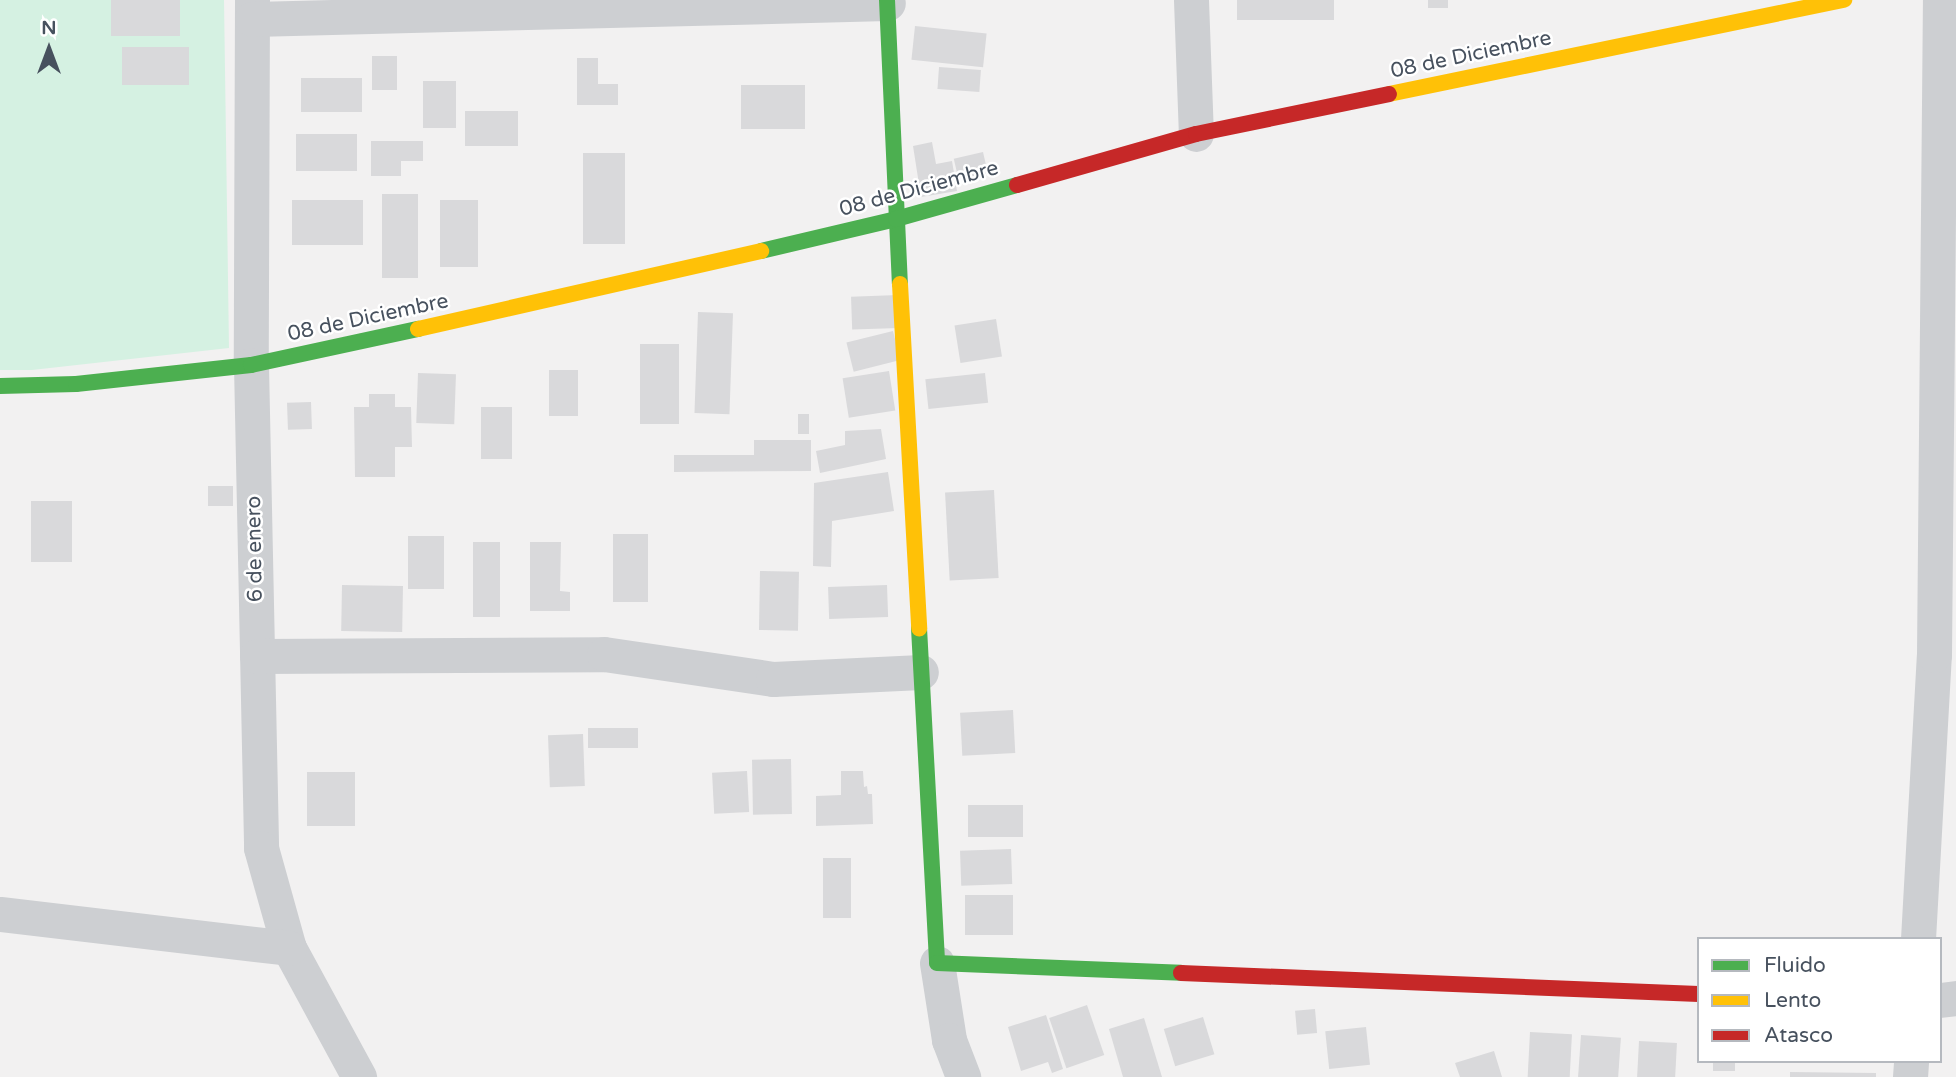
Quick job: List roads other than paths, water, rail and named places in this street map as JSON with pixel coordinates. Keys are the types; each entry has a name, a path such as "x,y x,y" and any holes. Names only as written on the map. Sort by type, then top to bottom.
{"street":[{"path":"1191,0 1196,134"},
{"name":"08 de Diciembre","path":"0,386 76,384 251,365 549,300 896,219 1196,134 1844,0"},
{"path":"1918,937 1945,653 1947,315 1940,0"},
{"path":"251,9 887,1 896,219 937,963 949,1040 962,1077"},
{"name":"6 de enero","path":"251,9 251,365 261,848 289,948 359,1077"},
{"path":"257,656 604,653 773,679 921,672"},
{"path":"0,914 289,948"},
{"path":"937,963 1697,994"}]}
